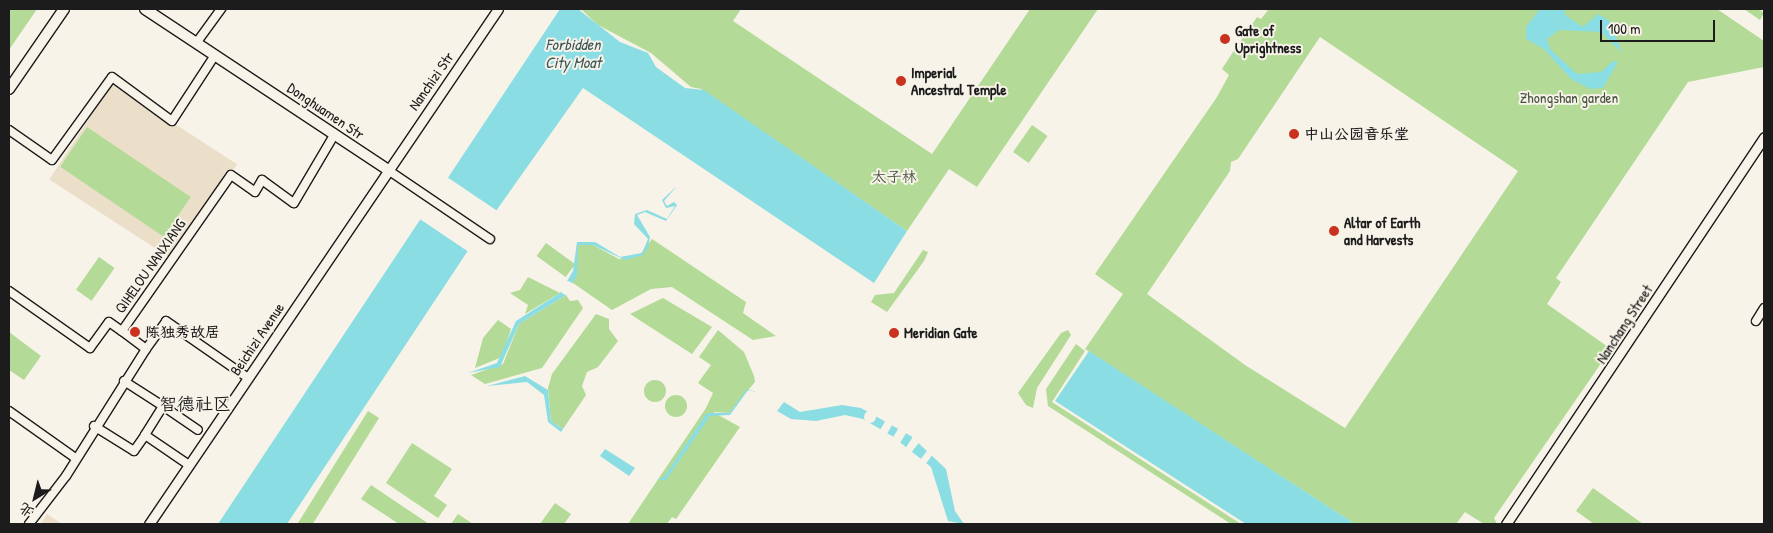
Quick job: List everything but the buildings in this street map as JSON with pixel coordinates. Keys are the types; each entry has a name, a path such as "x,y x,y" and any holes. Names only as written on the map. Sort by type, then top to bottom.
{"main road":[{"path":"9,89 64,9"},
{"name":"Donghuamen Str","path":"145,9 388,170"}],"street":[{"path":"197,42 221,9"},
{"name":"Nanchizi Str","path":"388,170 498,9"},
{"path":"9,130 52,160 112,77 172,121 215,55"},
{"name":"QIHELOU NANXIANG","path":"146,349 122,331 230,175 255,192 262,180 294,203 334,136"},
{"name":"Nanchang Street","path":"1506,524 1764,137"},
{"name":"Donghuamen Str","path":"388,170 490,239"},
{"name":"Beichizi Avenue","path":"149,524 388,170"},
{"path":"9,291 90,348 109,322 122,331"},
{"path":"1756,321 1764,308"},
{"path":"29,524 61,483 74,457 94,426 166,321 248,378"},
{"path":"124,381 198,430"},
{"path":"94,426 134,450 163,406"},
{"path":"9,411 74,457"},
{"path":"145,435 188,465"}],"shaded area":[{"path":"112,83 237,164 174,261 49,179"},
{"path":"47,514 62,524 41,524"}],"green space":[{"path":"9,9 37,9 9,50"},
{"name":"太子林","path":"581,9 741,9 733,21 932,154 1030,9 1098,9 977,187 949,169 907,231 701,89 691,87 651,53 598,25"},
{"name":"Zhongshan garden","path":"1269,9 1717,9 1764,41 1764,67 1688,82 1556,278 1561,282 1547,304 1611,349 1494,518 1497,524 1484,524 1465,512 1456,524 1355,524 1085,349 1123,294 1095,274 1217,97 1229,75 1222,69 1257,17 1261,19","holes":["1320,37 1518,171 1345,428 1245,365 1147,294 1230,171 1231,162 1238,159"]},
{"path":"1744,9 1759,9 1764,13 1760,20"},
{"path":"1032,125 1048,136 1029,163 1013,152"},
{"path":"87,127 191,197 164,237 60,167"},
{"path":"652,239 746,302 743,313 776,336 753,340 672,287 651,289 612,310 573,283 577,245 593,245 619,259 639,256"},
{"path":"546,243 575,264 566,277 537,256"},
{"path":"923,250 928,252 924,261 887,312 871,302 875,295 894,293"},
{"path":"99,257 115,268 92,301 76,290"},
{"path":"528,277 560,293 525,314 528,305 510,293 520,290"},
{"path":"566,295 570,301 578,300 583,308 542,368 485,384 471,375 503,364 519,324"},
{"path":"663,298 712,327 692,354 630,314"},
{"path":"596,314 609,319 609,329 618,341 598,367 587,372 582,386 586,395 563,429 551,421 548,388 552,374"},
{"path":"498,320 511,329 502,357 475,368 483,338"},
{"path":"718,330 744,352 754,376 755,382 729,413 713,412 740,427 676,519 672,517 667,524 628,524 706,408 713,393 698,383 711,365 699,357"},
{"path":"1068,330 1071,335 1037,388 1033,408 1026,405 1018,393 1061,333"},
{"path":"9,332 41,356 24,380 9,370"},
{"path":"1076,344 1085,351 1052,402 1241,524 1231,524 1048,406 1046,389"},
{"path":"655,380 665,387 666,391 659,401 655,402 645,395 644,391 651,381"},
{"path":"676,395 684,398 687,406 684,414 676,417 668,414 665,406 668,398"},
{"path":"368,411 379,418 313,524 297,524"},
{"path":"412,443 452,469 434,496 447,505 438,518 386,483"},
{"path":"371,485 429,524 399,524 361,499"},
{"path":"1593,488 1643,524 1594,524 1576,511"},
{"path":"555,503 571,514 564,524 540,524"},
{"path":"458,514 473,524 451,524"}],"water":[{"name":"Forbidden City Moat","path":"560,9 578,9 620,42 648,53 656,67 685,88 704,90 907,231 874,283 583,88 467,252 287,524 218,524"},
{"path":"1540,9 1565,9 1565,15 1583,27 1598,14 1610,21 1622,53 1601,32 1559,30 1547,39 1550,49 1577,74 1601,72 1613,61 1618,62 1603,88 1590,89 1571,79 1544,49 1526,39 1526,27"},
{"path":"677,186 664,201 667,206 674,202 677,205 666,221 645,212 637,215 650,237 648,247 643,255 625,260 593,245 578,245 577,275 566,295 519,324 500,367 468,373 497,363 516,321 560,293 573,271 577,242 595,242 620,257 642,253 648,239 634,224 635,214 647,210 667,219 675,206 666,208 662,200"},
{"path":"1089,351 1355,524 1246,524 1055,401"},
{"path":"525,376 548,390 551,421 563,429 561,432 548,422 544,395 527,382 487,386"},
{"path":"747,389 759,393 748,390 730,415 710,416 666,480 657,480 664,477 707,413 729,413"},
{"path":"784,402 800,412 842,405 861,408 911,436 946,469 955,511 964,524 948,521 931,467 892,436 863,419 845,415 816,421 791,419 777,411"},
{"path":"605,449 635,468 629,476 600,456"}],"pier":[{"path":"447,177 497,211 469,252 419,218"},
{"path":"567,281 572,283 574,288 572,293 567,295 562,293 560,288 562,283"},
{"path":"868,411 872,411 876,417 872,423 868,423 864,419 864,415"},
{"path":"887,418 894,422 886,436 879,432"},
{"path":"900,426 908,431 899,444 892,440"},
{"path":"914,435 921,440 911,453 905,449"},
{"path":"930,447 935,451 925,465 920,460"}],"place":[{"name":"Gate of Uprightness","path":"1225,39"},
{"name":"Imperial Ancestral Temple","path":"901,81"},
{"name":"中山公园音乐堂","path":"1294,134"},
{"name":"Altar of Earth and Harvests","path":"1334,231"},
{"name":"陈独秀故居","path":"135,332"},
{"name":"Meridian Gate","path":"894,333"}],"district":[{"name":"智德社区","path":"195,404"}]}
